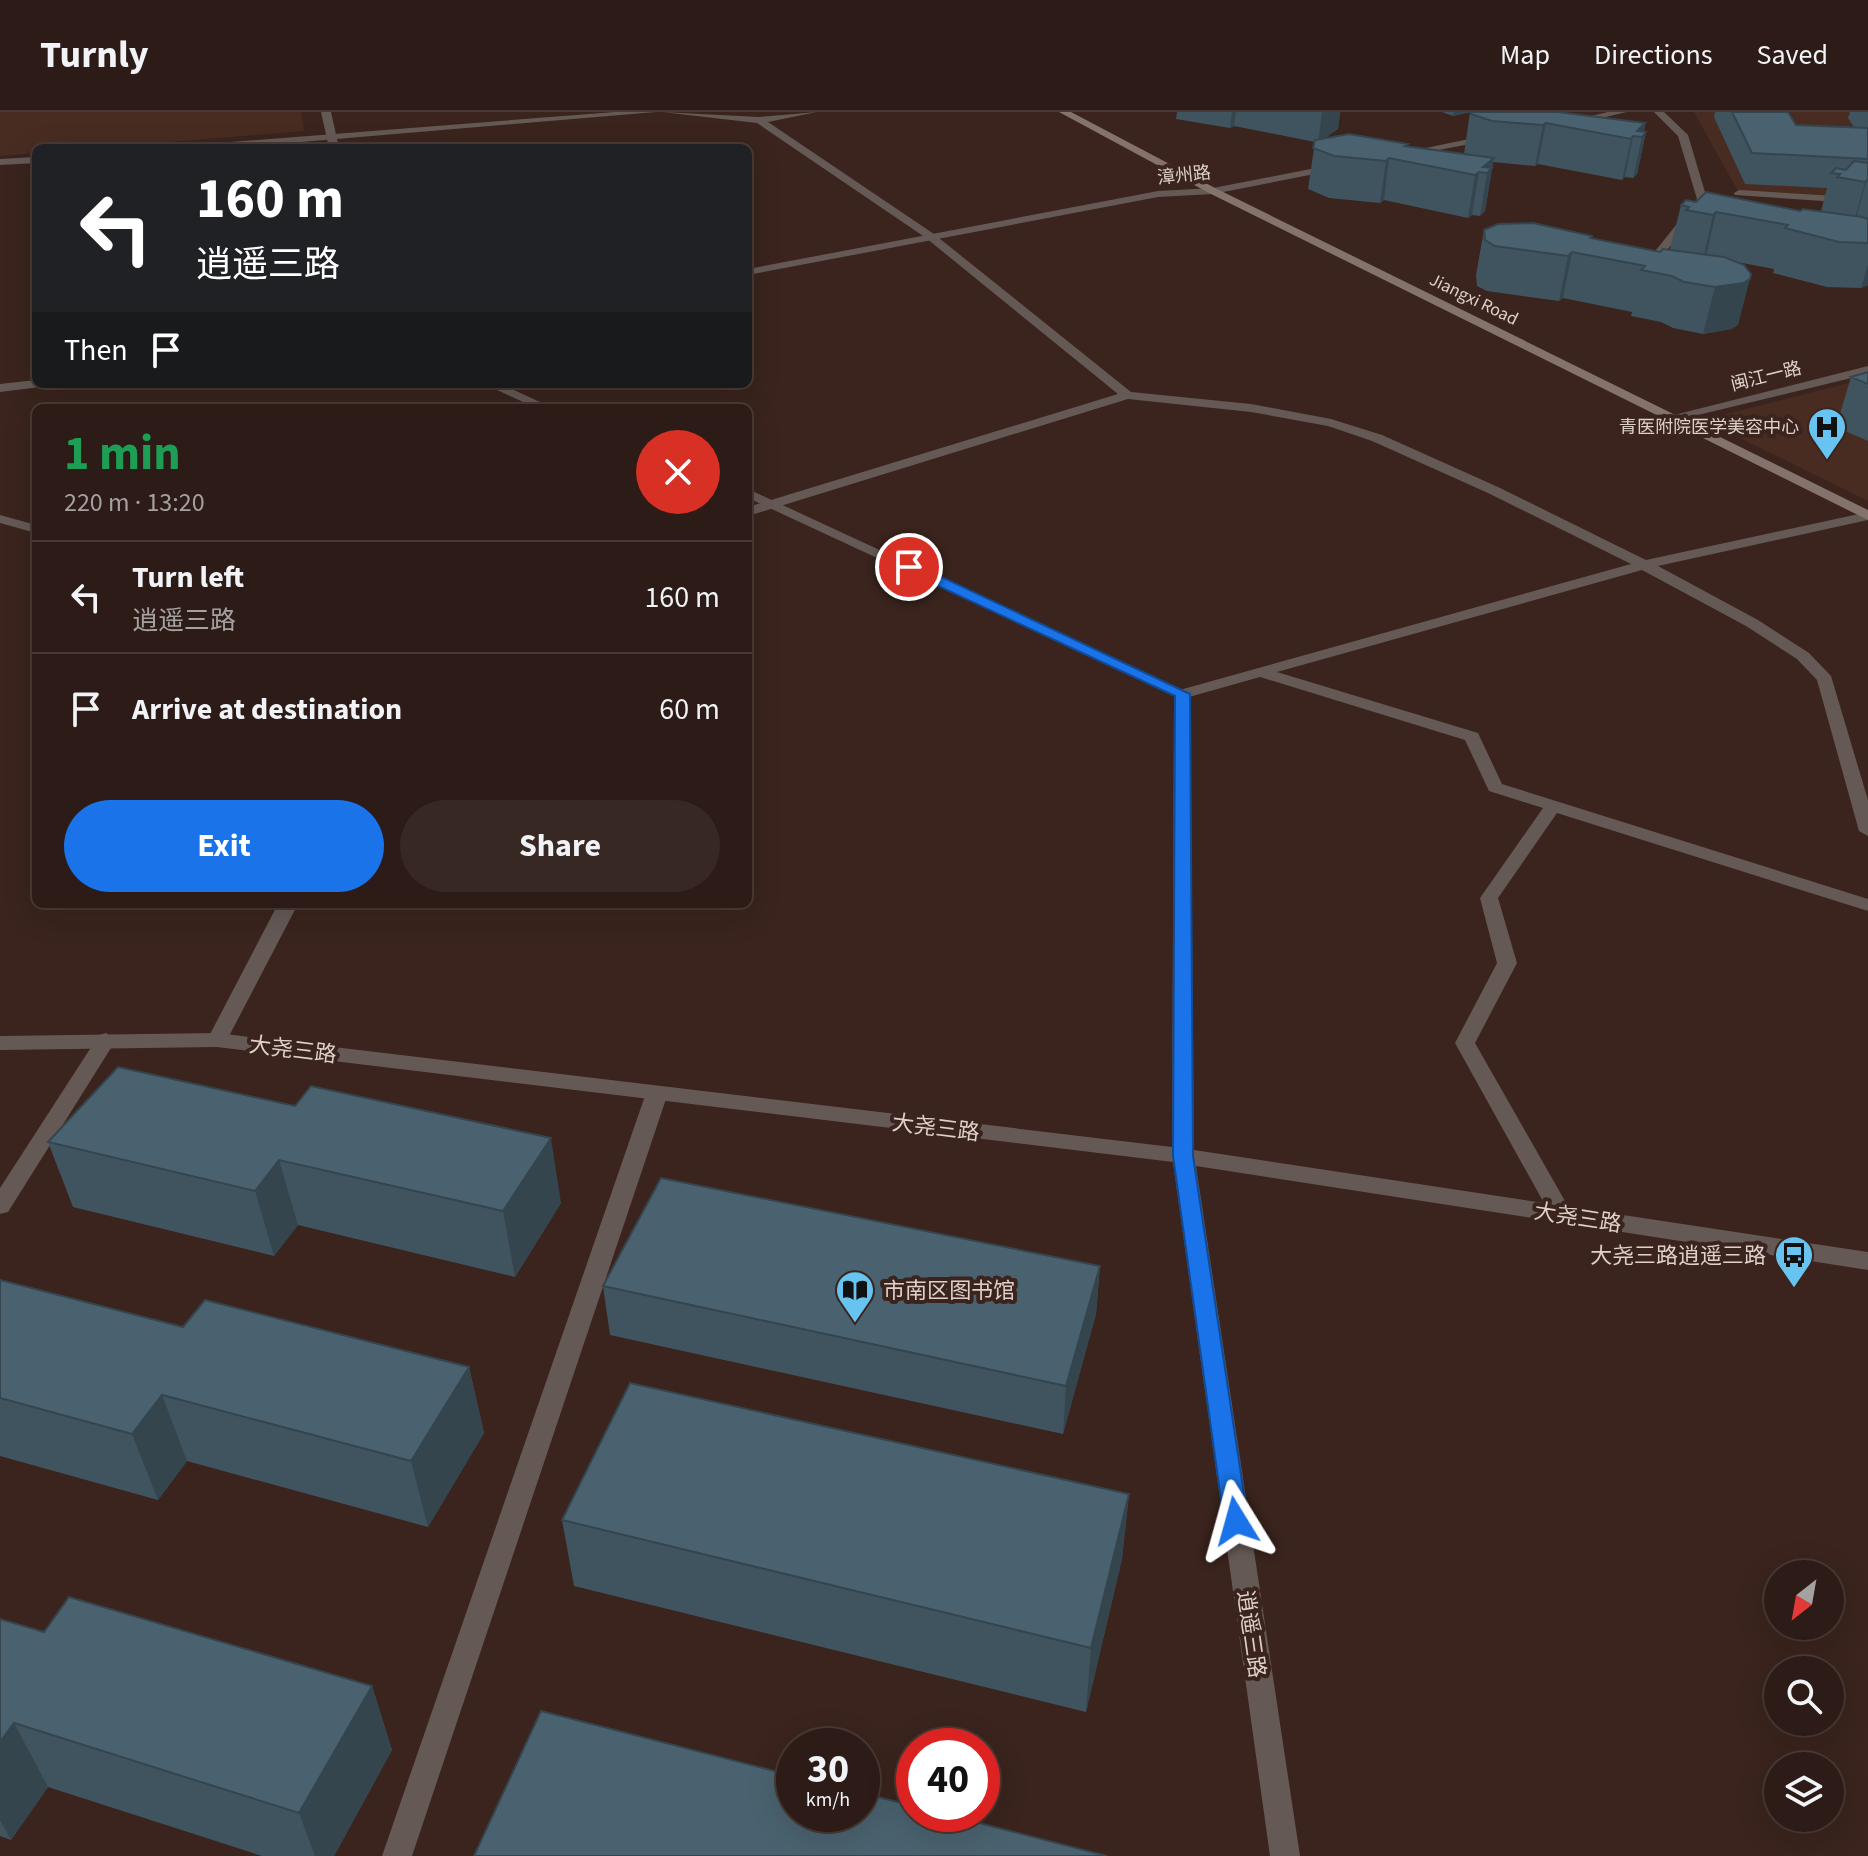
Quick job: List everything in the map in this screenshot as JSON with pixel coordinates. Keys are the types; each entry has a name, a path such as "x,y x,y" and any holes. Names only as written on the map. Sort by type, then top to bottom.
{"main road":[{"name":"Jiangxi Road","path":"1064,112 1213,191 1868,516"}],"street":[{"path":"326,112 332,143"},
{"path":"304,144 651,112"},
{"path":"667,112 759,120 812,112"},
{"path":"1561,124 1622,112"},
{"path":"1650,265 1702,199 1683,135 1659,112"},
{"path":"759,120 930,236 1127,395"},
{"path":"1392,156 1499,136"},
{"path":"0,162 32,160"},
{"name":"漳州路","path":"752,271 1158,194 1213,191 1347,165"},
{"path":"1739,193 1868,201"},
{"name":"闽江一路","path":"1673,417 1868,370"},
{"path":"0,388 32,384"},
{"path":"500,388 538,404"},
{"path":"752,510 1127,395 1251,408 1342,427 1478,484 1644,565 1752,623 1803,656 1825,679 1868,831"},
{"path":"752,495 1182,694 1644,565 1868,516"},
{"path":"0,519 32,528"},
{"path":"1258,671 1472,737 1495,787 1868,905"},
{"name":"逍遥三路","path":"1182,694 1183,1156 1285,1856"},
{"path":"1553,806 1489,898 1507,963 1465,1043 1562,1215"},
{"path":"217,1040 286,908"},
{"path":"0,1206 106,1040"},
{"name":"大尧三路","path":"0,1043 217,1040 1183,1156 1868,1261"},
{"path":"397,1856 657,1093"}],"shaded area":[{"path":"0,112 301,112 304,131 144,144 32,144 32,153 0,156"},
{"path":"1694,112 1868,112 1868,201 1739,193"},
{"name":"青医附院医学美容中心","path":"1868,378 1868,501 1703,420"}],"building":[{"path":"1471,112 1558,112 1645,123 1637,131 1646,132 1642,137 1633,136 1631,139 1546,123 1492,121"},
{"path":"1732,112 1788,112 1796,125 1868,128 1868,159 1752,153"},
{"path":"1349,134 1408,144 1405,146 1494,158 1483,167 1492,168 1487,173 1475,175 1389,158 1386,161 1334,156 1313,148 1315,140"},
{"path":"1854,161 1868,163 1868,179 1865,182 1831,173 1836,168 1846,170"},
{"path":"1706,192 1800,211 1862,217 1868,219 1868,243 1839,242 1785,228 1788,225 1686,210 1689,207 1681,205 1686,200 1696,202"},
{"path":"1533,223 1660,252 1663,249 1724,257 1744,265 1751,274 1750,279 1715,287 1641,270 1645,266 1572,252 1568,256 1495,246 1485,240 1484,230 1498,224"},
{"path":"1868,372 1868,384 1851,377"},
{"path":"118,1067 295,1106 311,1086 551,1138 503,1211 279,1160 255,1191 48,1142"},
{"path":"661,1178 1100,1266 1066,1386 603,1286"},
{"path":"0,1280 183,1327 205,1300 469,1367 411,1461 162,1395 132,1434 0,1398"},
{"path":"630,1383 1129,1494 1091,1648 562,1520"},
{"path":"69,1597 372,1686 299,1813 14,1723 0,1742 0,1619 44,1632"},
{"path":"541,1711 776,1771 776,1832 880,1832 880,1798 896,1802 896,1832 1000,1832 1000,1828 1107,1856 474,1856"}],"place":[{"name":"青医附院医学美容中心","path":"1827,461"},
{"name":"大尧三路逍遥三路","path":"1794,1289"},
{"name":"市南区图书馆","path":"855,1324"}],"route":[{"path":"909,567 1182,694 1183,1156 1236,1521"}]}
